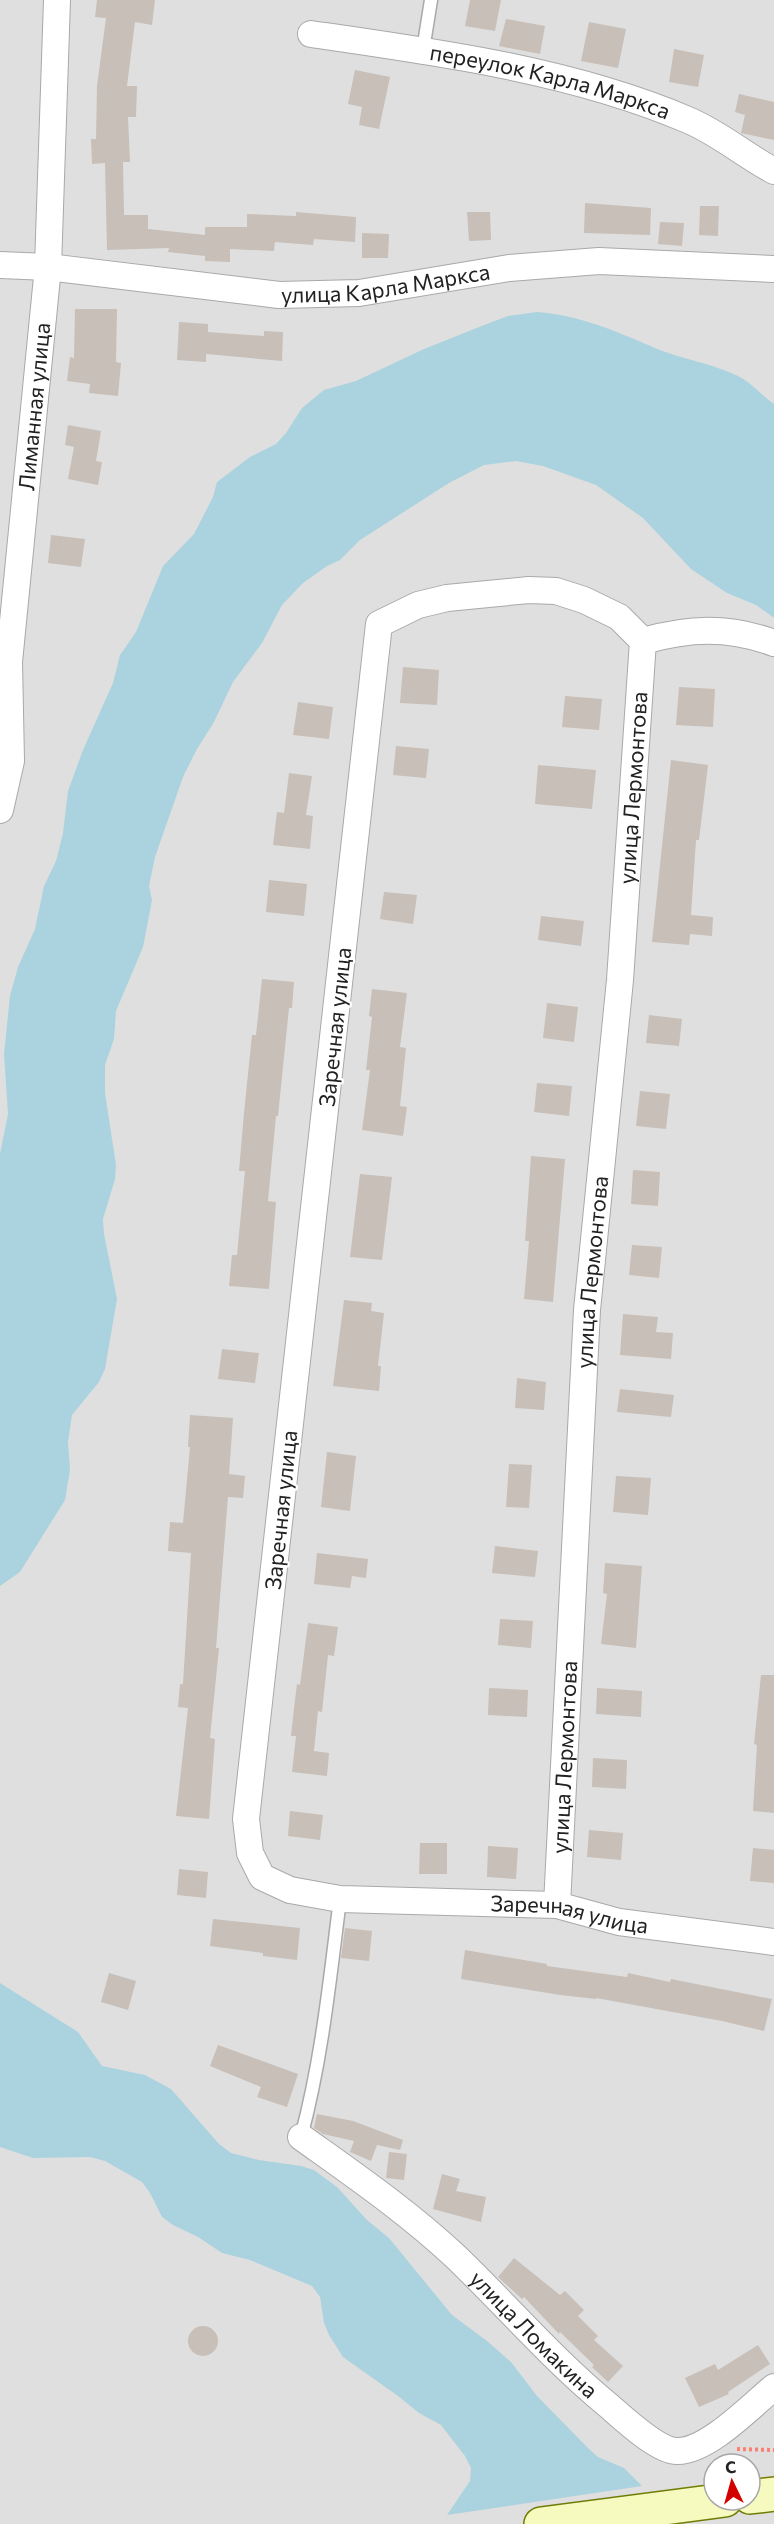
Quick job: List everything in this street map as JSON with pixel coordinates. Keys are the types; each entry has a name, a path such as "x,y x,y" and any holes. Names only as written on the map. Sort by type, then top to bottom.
{"street":[{"name":"Лиманная улица","path":"0,810 12,761 9,662 48,267 57,0"},
{"name":"переулок Карла Маркса","path":"311,34 423,50 594,87 689,120 722,137 774,171"},
{"name":"улица Карла Маркса","path":"0,265 48,267 279,295 359,293 509,268 599,261 774,269"},
{"name":"Заречная улица","path":"643,641 619,617 584,600 556,591 529,590 447,598 418,605 379,624 246,1819 250,1853 262,1877 290,1890 340,1899 557,1905 619,1922 774,1942"},
{"path":"643,641 676,632 705,630 738,632 774,643"},
{"name":"улица Лермонтова","path":"557,1905 587,1310 620,980 643,641"},
{"name":"улица Ломакина","path":"301,2136 399,2207 454,2256 592,2392 648,2439 675,2452 695,2448 774,2387"},
{"path":"541,2524 702,2503"}],"lane":[{"path":"423,50 431,0"},
{"path":"301,2136 311,2098 323,2028 340,1899"}],"shaded area":[{"path":"0,0 774,0 774,2524 0,2524"}],"water":[{"path":"537,312 568,316 597,325 665,352 728,372 747,382 774,404 774,618 756,605 727,593 691,569 643,518 596,485 543,466 516,461 484,465 449,483 360,540 340,560 303,583 282,605 262,643 233,682 214,722 197,749 183,777 155,857 149,886 152,900 143,947 116,1011 114,1039 105,1065 105,1093 116,1165 115,1179 103,1219 117,1299 105,1369 99,1382 72,1415 68,1442 70,1470 65,1500 20,1572 0,1586 0,1154 8,1114 4,1054 10,996 18,967 35,929 44,886 56,861 63,833 68,791 83,750 113,683 120,655 136,632 163,566 194,534 213,497 217,482 250,457 276,444 302,408 324,390 356,381 424,349 508,316"},
{"path":"0,1983 78,2032 102,2066 145,2075 171,2089 219,2144 231,2153 314,2170 337,2187 367,2220 389,2238 452,2315 511,2362 537,2396 598,2457 624,2468 642,2486 447,2515 470,2481 471,2468 465,2456 441,2425 419,2413 343,2357 329,2335 324,2323 320,2297 312,2286 250,2260 222,2253 198,2237 173,2225 162,2217 142,2182 105,2161 90,2157 33,2158 0,2147"}],"building":[{"path":"97,0 155,0 152,25 135,22 127,86 137,86 136,117 128,117 130,162 123,162 124,215 148,215 148,229 205,235 205,227 247,227 247,214 296,216 296,212 356,217 355,242 314,239 313,245 275,242 274,251 230,249 230,262 205,261 205,256 168,252 169,248 107,250 105,163 92,164 91,139 96,139 97,86 106,18 95,17"},
{"path":"470,0 501,0 495,31 465,26"},
{"path":"506,19 545,26 540,54 499,46"},
{"path":"589,22 626,29 618,68 581,61"},
{"path":"674,49 704,55 698,87 669,82"},
{"path":"355,70 390,77 379,129 359,125 362,107 348,104"},
{"path":"739,94 774,102 774,140 741,133 745,115 735,112"},
{"path":"585,203 651,208 650,235 584,233"},
{"path":"700,206 719,206 718,236 699,235"},
{"path":"467,212 490,212 491,240 469,241"},
{"path":"660,222 684,223 682,246 658,244"},
{"path":"362,233 389,234 388,258 362,258"},
{"path":"75,309 117,309 116,362 121,363 118,396 89,393 90,384 67,381 70,357 74,358"},
{"path":"179,322 208,324 208,332 264,336 264,331 283,332 282,361 206,354 206,362 177,360"},
{"path":"68,425 101,431 96,461 102,462 98,485 68,479 74,447 65,445"},
{"path":"51,535 85,539 81,567 48,563"},
{"path":"403,667 439,670 437,705 400,703"},
{"path":"679,687 715,689 713,727 676,725"},
{"path":"565,696 602,699 599,730 562,727"},
{"path":"298,702 333,707 329,739 293,735"},
{"path":"396,746 429,749 426,778 393,775"},
{"path":"671,760 708,765 699,840 696,840 691,915 713,917 712,936 690,934 689,945 652,942"},
{"path":"538,765 596,770 592,809 535,804"},
{"path":"289,773 312,776 306,815 313,816 310,849 273,845 277,812 284,813"},
{"path":"269,880 307,884 304,916 266,912"},
{"path":"384,892 417,895 413,924 380,919"},
{"path":"541,916 584,921 581,946 538,940"},
{"path":"262,979 294,982 292,1008 289,1008 278,1116 276,1116 268,1201 276,1202 269,1289 229,1286 232,1255 237,1255 245,1171 239,1171 244,1113 252,1035 256,1035"},
{"path":"372,989 407,993 400,1047 406,1048 400,1106 407,1107 403,1136 362,1130 370,1070 366,1070 372,1017 369,1016"},
{"path":"547,1003 578,1007 574,1042 543,1038"},
{"path":"649,1015 682,1019 679,1046 646,1043"},
{"path":"537,1083 572,1086 569,1116 534,1112"},
{"path":"640,1091 670,1094 666,1129 636,1126"},
{"path":"531,1156 565,1159 553,1302 524,1299 529,1241 525,1241"},
{"path":"633,1170 660,1172 658,1206 631,1204"},
{"path":"360,1174 392,1177 382,1260 350,1257"},
{"path":"632,1245 662,1247 659,1278 629,1275"},
{"path":"344,1300 372,1303 371,1311 384,1313 378,1366 381,1366 379,1391 333,1386"},
{"path":"623,1314 658,1317 656,1332 673,1333 671,1359 620,1355"},
{"path":"222,1349 259,1353 255,1383 218,1379"},
{"path":"517,1378 546,1382 544,1410 515,1408"},
{"path":"620,1389 674,1395 671,1417 617,1412"},
{"path":"190,1415 233,1418 229,1474 245,1476 243,1498 228,1497 216,1648 219,1648 210,1738 215,1739 209,1819 176,1816 188,1708 178,1707 180,1684 183,1684 191,1553 168,1551 170,1522 183,1523 190,1447 188,1447"},
{"path":"327,1452 356,1456 350,1511 321,1507"},
{"path":"509,1464 532,1465 529,1508 506,1507"},
{"path":"616,1476 651,1478 648,1515 613,1512"},
{"path":"495,1546 538,1551 535,1577 492,1573"},
{"path":"317,1553 368,1559 366,1578 352,1576 350,1588 314,1584"},
{"path":"605,1563 642,1566 636,1648 601,1644 607,1594 603,1593"},
{"path":"500,1619 533,1621 531,1648 498,1645"},
{"path":"308,1623 338,1627 334,1656 328,1655 322,1712 318,1711 314,1751 329,1753 327,1776 292,1772 296,1736 291,1736 293,1717 297,1684 300,1685"},
{"path":"761,1675 774,1675 774,1813 753,1811 757,1745 754,1744"},
{"path":"489,1688 528,1690 527,1717 488,1715"},
{"path":"597,1688 642,1691 641,1717 596,1714"},
{"path":"593,1758 627,1760 626,1789 592,1787"},
{"path":"290,1811 323,1815 320,1840 288,1836"},
{"path":"589,1830 623,1833 621,1860 587,1857"},
{"path":"420,1843 447,1843 447,1874 419,1874"},
{"path":"488,1846 518,1848 516,1879 487,1877"},
{"path":"753,1848 774,1850 774,1883 750,1881"},
{"path":"179,1869 208,1872 206,1898 177,1895"},
{"path":"213,1919 300,1928 297,1960 210,1946"},
{"path":"345,1928 372,1931 369,1961 341,1958"},
{"path":"465,1950 547,1964 547,1966 627,1977 628,1973 670,1982 671,1979 772,1999 764,2031 596,1998 560,1995 461,1979"},
{"path":"109,1973 136,1981 128,2010 101,2002"},
{"path":"218,2045 298,2074 287,2107 257,2097 261,2087 210,2066"},
{"path":"317,2114 353,2121 403,2140 400,2150 377,2145 371,2161 350,2152 354,2141 323,2134 314,2128"},
{"path":"389,2152 407,2154 404,2180 386,2178"},
{"path":"442,2174 460,2179 456,2191 486,2197 481,2222 433,2209"},
{"path":"514,2258 560,2295 565,2291 584,2310 578,2316 598,2336 594,2340 623,2366 608,2382 592,2367 594,2365 560,2332 559,2334 524,2297 522,2299 498,2277"},
{"path":"203,2326 214,2330 218,2341 214,2352 203,2356 192,2352 188,2341 192,2330"},
{"path":"758,2345 770,2364 728,2392 729,2394 699,2407 685,2378 715,2364 718,2370"}]}
